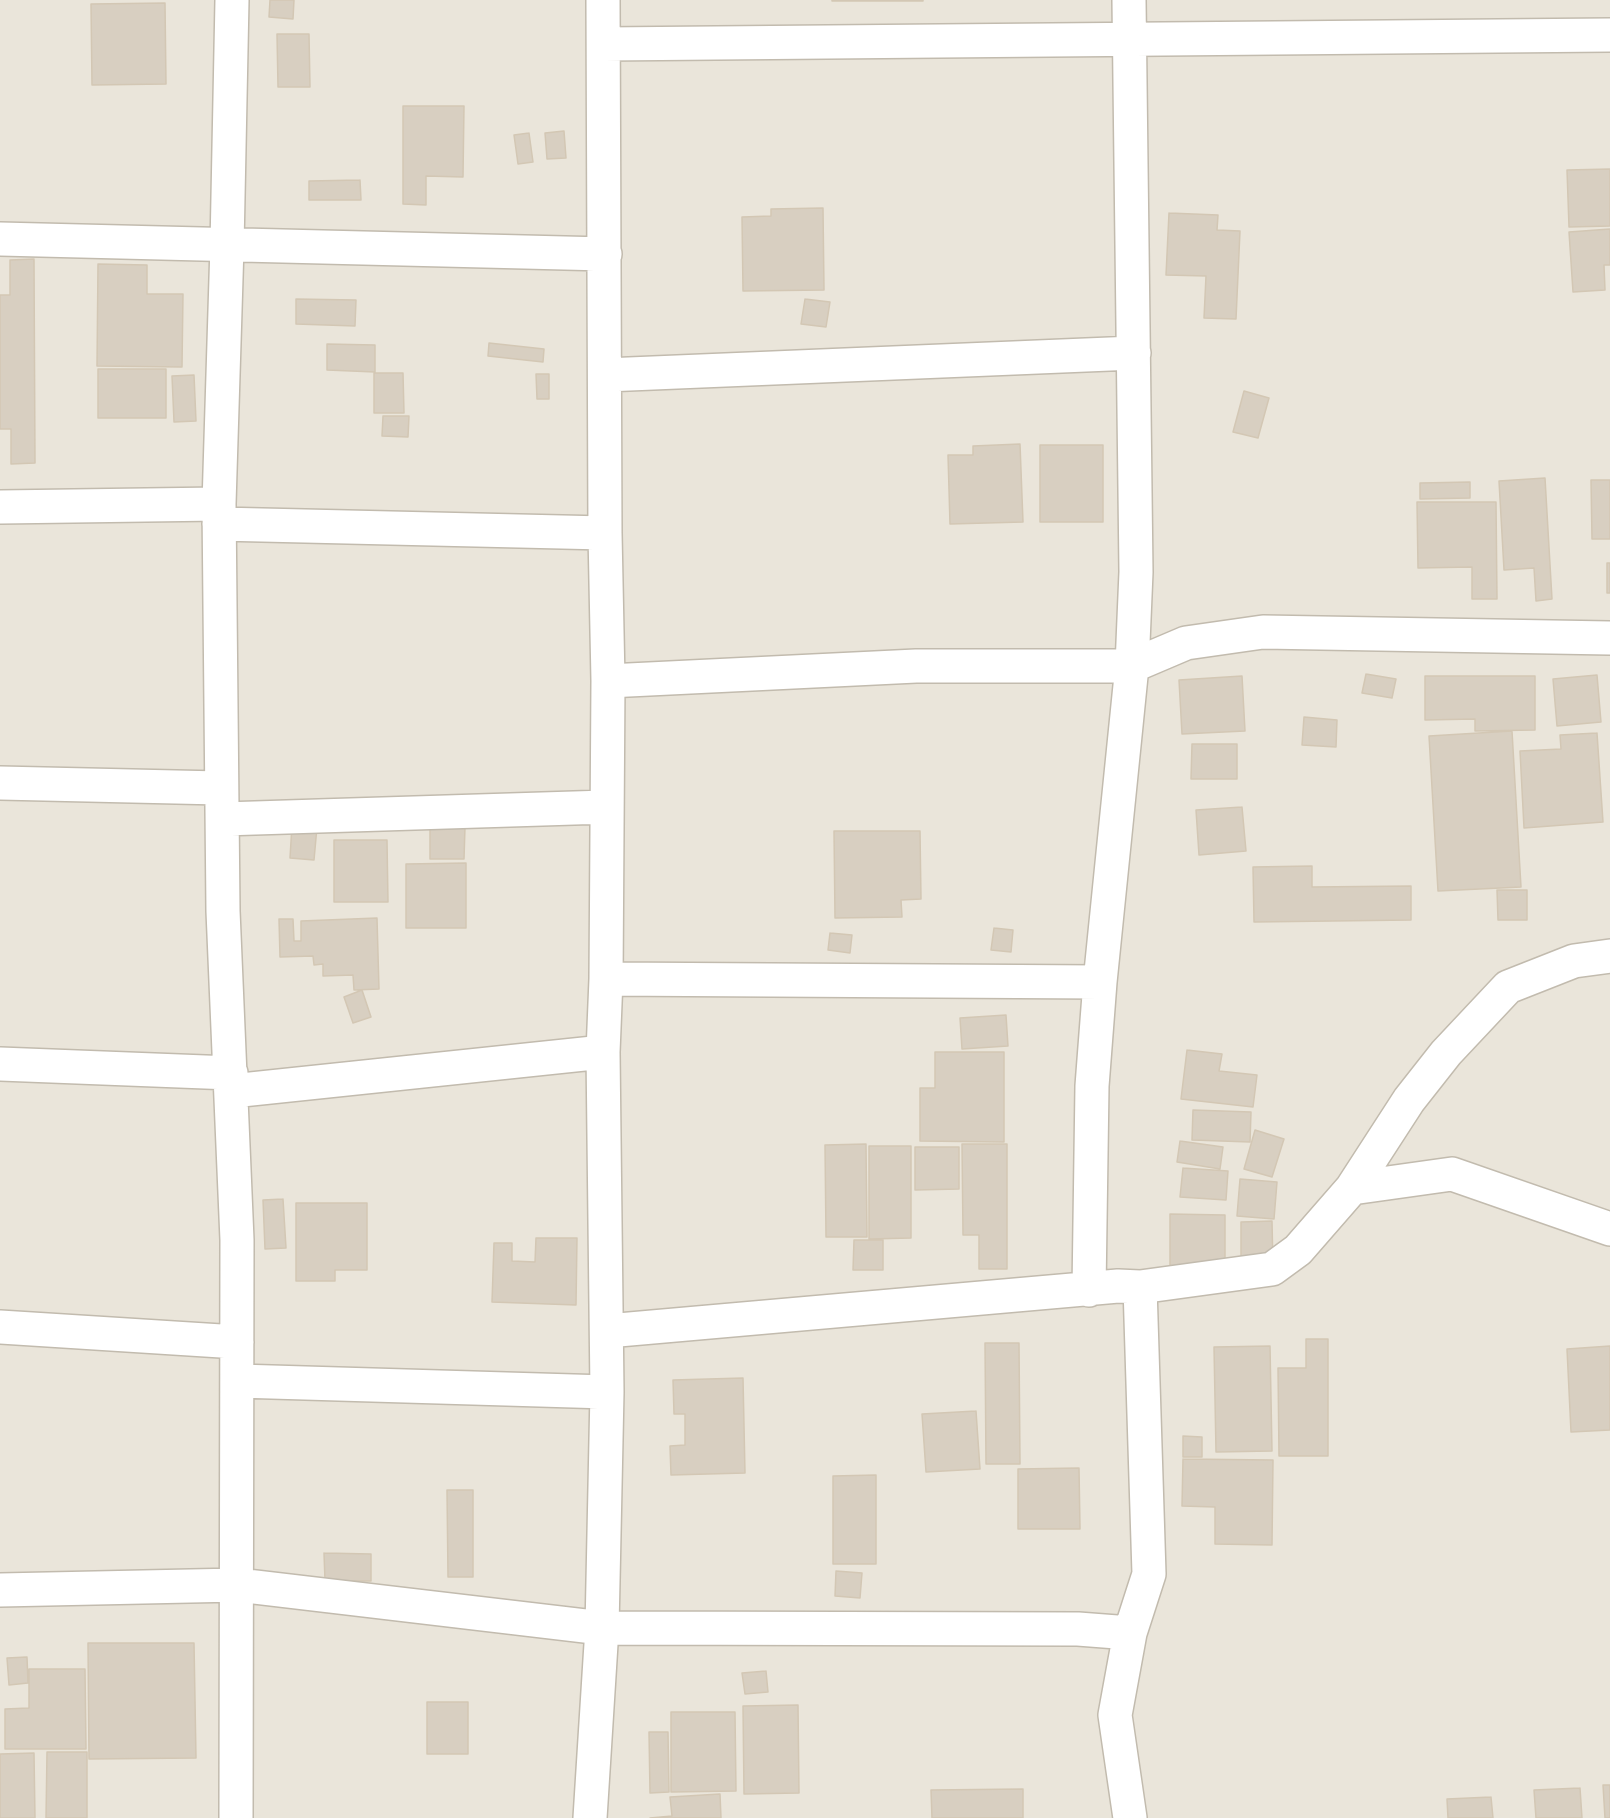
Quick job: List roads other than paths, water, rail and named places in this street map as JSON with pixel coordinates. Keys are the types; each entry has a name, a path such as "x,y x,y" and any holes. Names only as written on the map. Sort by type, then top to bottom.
{"street":[{"path":"232,0 219,514 223,910 237,1240 236,1818"},
{"path":"590,1818 602,1628 607,1392 603,1052 606,979 608,681 605,533 603,0"},
{"path":"1089,1290 1092,1086 1100,982 1132,666 1136,572 1129,0"},
{"path":"604,44 1610,35"},
{"path":"0,239 605,254"},
{"path":"605,375 1134,353"},
{"path":"0,507 219,514 605,533"},
{"path":"608,681 916,666 1132,666 1186,643 1263,632 1610,638"},
{"path":"0,783 221,803 606,807"},
{"path":"607,1331 1118,1286 1140,1287 1272,1269 1298,1250 1352,1188 1416,1091 1446,1053 1508,987 1574,961 1610,956"},
{"path":"606,979 1100,982"},
{"path":"0,1064 232,1082 603,1052"},
{"path":"1352,1188 1452,1174 1610,1229"},
{"path":"1130,1818 1115,1715 1130,1633 1149,1574 1140,1287"},
{"path":"0,1327 237,1342"},
{"path":"238,1381 607,1392"},
{"path":"0,1590 238,1586 602,1628 1078,1629 1130,1633"}]}
